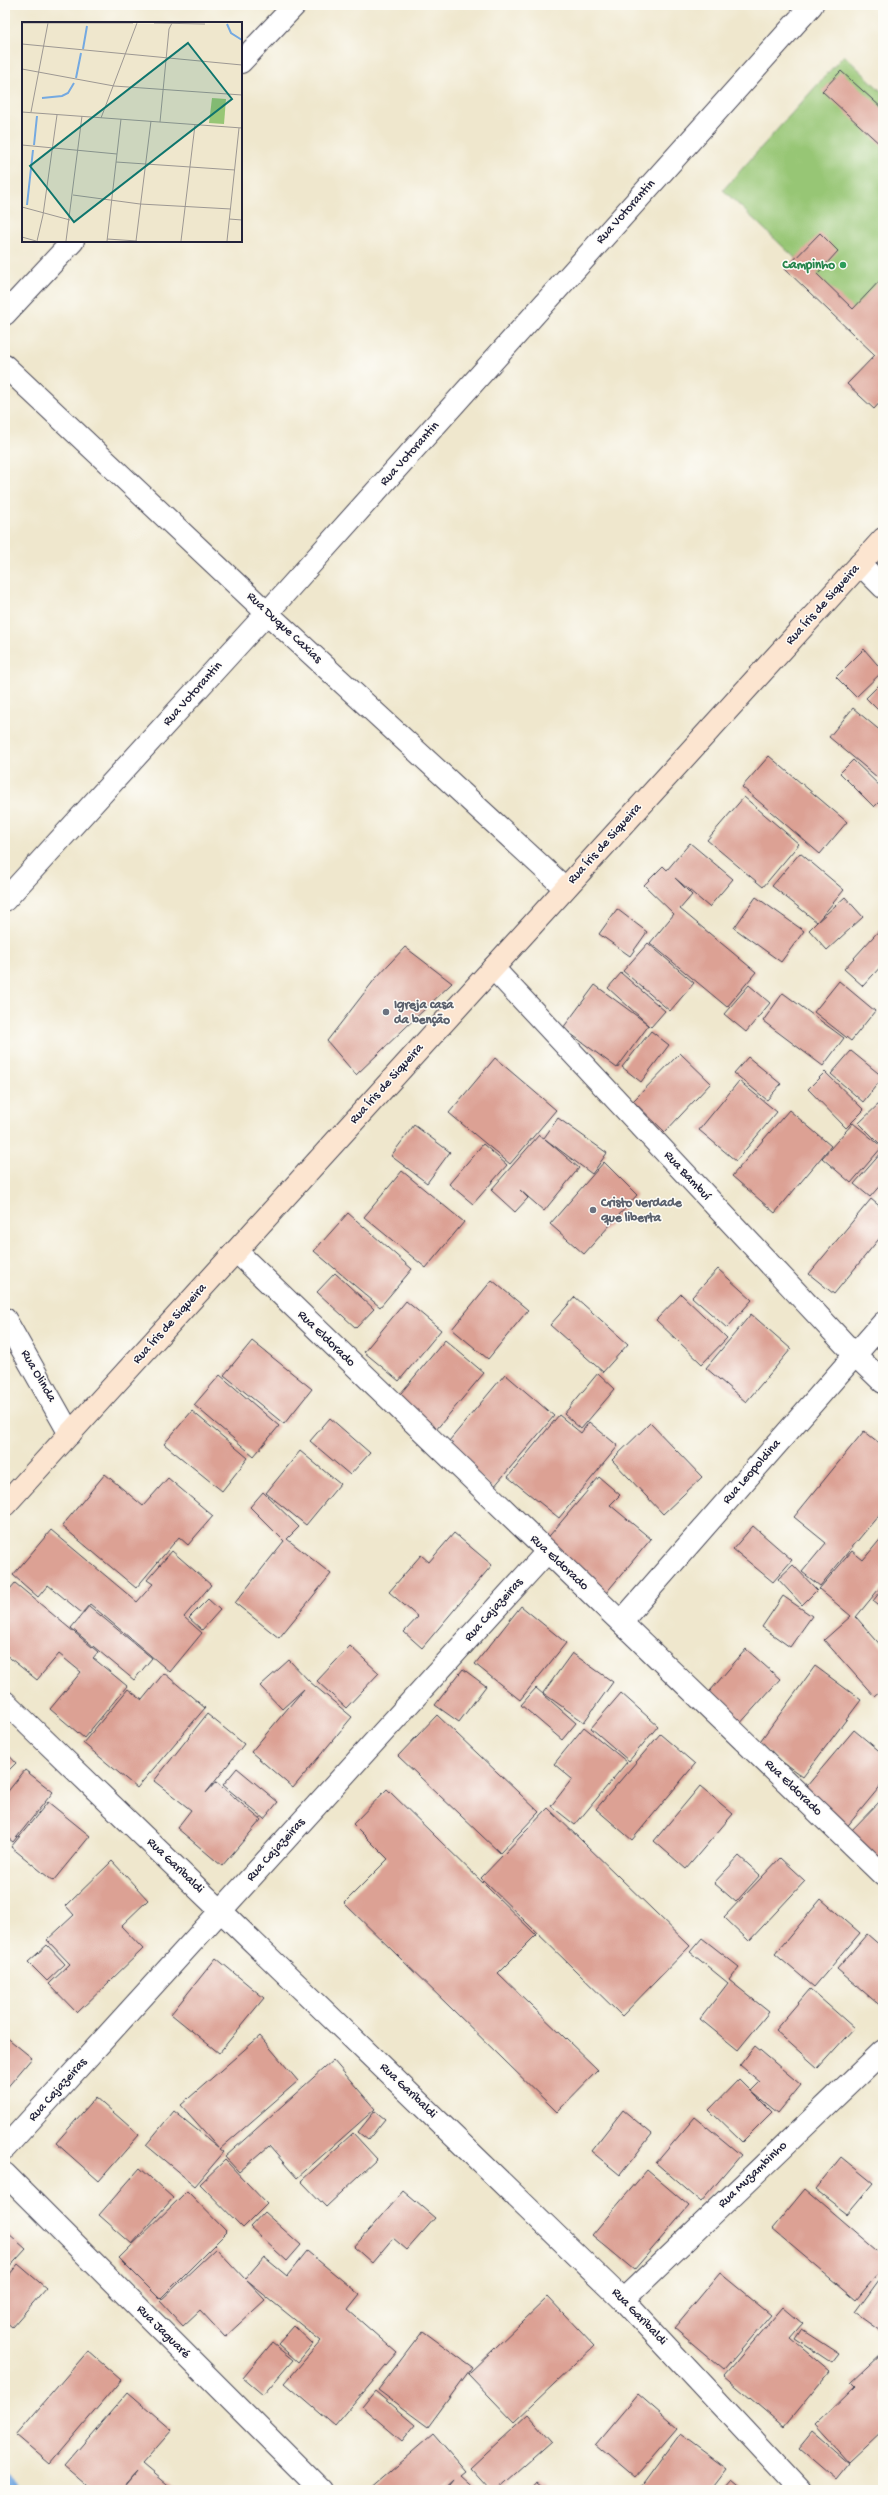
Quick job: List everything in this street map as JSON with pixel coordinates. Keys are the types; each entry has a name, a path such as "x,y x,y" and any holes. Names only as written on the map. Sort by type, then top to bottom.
{"street":[{"path":"242,61 295,5"},
{"name":"Rua Votorantin","path":"5,900 267,613 812,5"},
{"path":"5,314 72,242"},
{"name":"Rua Duque Caxias","path":"5,366 267,613 565,888"},
{"name":"Rua Íris de Siqueira","path":"5,1505 883,539"},
{"path":"860,564 883,587"},
{"name":"Rua Bambuí","path":"493,968 854,1354 883,1382"},
{"name":"Rua Eldorado","path":"236,1252 883,1875"},
{"name":"Rua Olinda","path":"5,1319 70,1434"},
{"name":"Rua Leopoldina","path":"621,1622 854,1354 883,1323"},
{"name":"Rua Cajazeiras","path":"5,2148 547,1552"},
{"name":"Rua Garibaldi","path":"5,1702 623,2300 800,2490"},
{"name":"Rua Muzambinho","path":"623,2300 883,2051"},
{"name":"Rua Jaguaré","path":"5,2174 321,2490"}],"green space":[{"name":"Campinho","path":"844,55 883,93 883,341 723,190"}],"building":[{"path":"841,71 883,109 883,147 822,91"},
{"path":"820,233 838,251 817,274 853,309 883,277 883,399 874,409 847,384 875,355 785,269"},
{"path":"864,649 883,671 856,697 836,677"},
{"path":"883,681 883,715 866,698"},
{"path":"853,708 883,733 883,782 829,737"},
{"path":"769,756 847,822 820,854 742,787"},
{"path":"853,760 883,789 883,798 874,807 840,773"},
{"path":"744,797 799,844 763,887 707,840"},
{"path":"690,843 733,879 709,907 675,878 692,895 680,909 756,972 727,1007 650,943 674,914 644,885 663,866 667,870"},
{"path":"800,853 844,890 817,922 772,886"},
{"path":"756,897 804,931 781,962 734,928"},
{"path":"845,897 863,917 827,950 809,930"},
{"path":"617,909 647,932 630,956 599,934"},
{"path":"883,926 883,964 863,986 844,969"},
{"path":"648,943 694,983 670,1011 623,971"},
{"name":"Igreja casa da benção","path":"405,947 452,983 356,1075 327,1041 375,979"},
{"path":"621,973 665,1011 651,1027 608,988"},
{"path":"839,981 875,1011 851,1041 814,1012"},
{"path":"595,985 649,1025 617,1068 563,1028"},
{"path":"749,985 770,1003 746,1032 724,1014"},
{"path":"783,993 844,1038 823,1066 763,1021"},
{"path":"651,1031 669,1045 641,1082 622,1067"},
{"path":"851,1051 883,1077 863,1102 831,1074"},
{"path":"680,1053 711,1083 665,1132 633,1101"},
{"path":"748,1057 781,1084 767,1100 734,1073"},
{"path":"495,1058 556,1110 510,1164 449,1113"},
{"path":"825,1072 864,1110 846,1128 808,1089"},
{"path":"739,1081 777,1112 736,1161 699,1130"},
{"path":"883,1100 883,1147 859,1123"},
{"path":"789,1110 831,1146 775,1213 732,1176"},
{"path":"558,1118 607,1153 592,1174 545,1139 579,1168 544,1211 520,1190 528,1198 515,1212 491,1190 539,1135 544,1138"},
{"path":"853,1123 882,1147 851,1183 822,1158"},
{"path":"414,1125 450,1152 427,1183 391,1156"},
{"path":"483,1144 507,1165 473,1204 449,1184"},
{"path":"882,1152 883,1182 870,1197 854,1184"},
{"name":"Cristo verdade que liberta","path":"604,1162 637,1195 584,1254 550,1224"},
{"path":"402,1171 464,1222 426,1268 364,1217"},
{"path":"871,1199 883,1209 883,1234 834,1294 809,1274"},
{"path":"348,1213 412,1269 380,1307 314,1251"},
{"path":"718,1269 752,1300 727,1328 692,1297"},
{"path":"335,1273 374,1309 356,1328 317,1292"},
{"path":"492,1280 528,1310 488,1359 452,1329"},
{"path":"681,1294 727,1338 702,1364 656,1320"},
{"path":"575,1297 628,1344 603,1372 550,1325"},
{"path":"406,1301 441,1330 399,1381 364,1352"},
{"path":"751,1314 791,1349 746,1402 706,1368"},
{"path":"445,1340 484,1373 435,1431 396,1399"},
{"path":"252,1341 312,1389 284,1424 224,1375"},
{"path":"598,1373 615,1389 581,1429 564,1414"},
{"path":"505,1374 554,1416 493,1488 444,1447"},
{"path":"220,1375 279,1426 254,1456 194,1405"},
{"path":"192,1411 248,1458 222,1491 164,1444"},
{"path":"559,1415 581,1433 589,1422 618,1446 559,1518 508,1477"},
{"path":"330,1418 370,1453 350,1475 310,1441"},
{"path":"650,1423 702,1477 663,1514 612,1460"},
{"path":"864,1431 883,1446 883,1510 820,1586 802,1572 826,1543 794,1517"},
{"path":"300,1451 340,1484 306,1525 266,1493"},
{"path":"105,1474 143,1506 168,1478 213,1516 188,1545 179,1537 136,1588 62,1526"},
{"path":"599,1477 620,1495 610,1505 651,1539 606,1593 545,1541"},
{"path":"263,1492 299,1527 287,1539 331,1574 279,1638 235,1603 284,1541 250,1507"},
{"path":"753,1526 792,1560 773,1582 733,1549"},
{"path":"51,1530 137,1602 153,1584 147,1580 172,1551 211,1585 184,1617 202,1633 170,1672 90,1604 82,1613 48,1585 38,1597 13,1575"},
{"path":"454,1533 492,1565 422,1648 404,1632 418,1617 389,1592 421,1555 429,1562"},
{"path":"883,1536 883,1584 856,1617 883,1648 883,1688 874,1696 824,1640 851,1616 819,1589 852,1551 863,1560"},
{"path":"793,1565 817,1590 802,1605 778,1579"},
{"path":"15,1583 98,1652 93,1658 127,1686 84,1738 50,1709 81,1672 59,1654 37,1680 5,1654 5,1595"},
{"path":"883,1588 883,1609 873,1601"},
{"path":"783,1596 812,1616 790,1647 762,1627"},
{"path":"208,1599 220,1610 202,1630 189,1618"},
{"path":"89,1606 152,1658 134,1680 71,1628"},
{"path":"521,1606 566,1643 520,1700 475,1664"},
{"path":"350,1646 379,1673 346,1708 317,1681"},
{"path":"746,1649 780,1679 738,1726 705,1697"},
{"path":"572,1653 613,1682 584,1722 543,1693"},
{"path":"289,1660 310,1682 352,1717 293,1788 251,1752 304,1689 282,1709 260,1686"},
{"path":"815,1666 861,1700 803,1777 758,1744"},
{"path":"463,1669 486,1686 459,1722 435,1705"},
{"path":"164,1673 205,1708 137,1788 83,1743 128,1689 142,1700"},
{"path":"536,1688 576,1723 562,1740 521,1705"},
{"path":"621,1693 658,1726 629,1761 591,1728"},
{"path":"207,1714 244,1744 206,1793 216,1782 261,1820 222,1866 177,1828 191,1810 154,1781"},
{"path":"437,1715 539,1812 500,1853 398,1756"},
{"path":"584,1727 627,1762 575,1825 551,1806 572,1779 554,1764"},
{"path":"854,1730 883,1754 883,1783 845,1829 802,1792"},
{"path":"660,1734 695,1764 632,1840 596,1809"},
{"path":"5,1751 16,1763 5,1774"},
{"path":"237,1768 278,1802 264,1819 223,1785"},
{"path":"25,1770 53,1792 13,1842 5,1836 5,1795"},
{"path":"700,1786 733,1814 686,1869 654,1841"},
{"path":"387,1789 536,1935 498,1973 598,2070 557,2112 344,1903 388,1859 353,1824"},
{"path":"883,1798 883,1868 848,1834"},
{"path":"48,1802 90,1836 53,1881 11,1847"},
{"path":"548,1808 690,1946 622,2016 481,1878"},
{"path":"739,1856 760,1875 736,1902 714,1883"},
{"path":"780,1858 805,1881 749,1941 724,1917"},
{"path":"112,1861 148,1900 121,1926 143,1949 77,2013 49,1984 70,1964 47,1940 74,1915 66,1906"},
{"path":"821,1899 860,1933 814,1987 775,1954"},
{"path":"867,1934 883,1948 883,2008 837,1969"},
{"path":"702,1938 739,1967 729,1980 769,2012 738,2050 700,2019 728,1983 690,1952"},
{"path":"47,1945 65,1964 47,1981 28,1962"},
{"path":"216,1958 264,1998 219,2053 171,2014"},
{"path":"810,1989 854,2028 818,2068 775,2030"},
{"path":"5,2036 32,2058 5,2090"},
{"path":"260,2036 298,2081 220,2149 224,2152 195,2186 146,2145 174,2111 219,2148 181,2105"},
{"path":"755,2046 801,2085 778,2113 751,2091 760,2082 740,2065"},
{"path":"333,2060 375,2109 297,2178 269,2146 239,2172 225,2157"},
{"path":"739,2079 772,2112 742,2142 709,2110"},
{"path":"96,2097 139,2135 99,2181 56,2143"},
{"path":"623,2110 652,2134 620,2175 591,2151"},
{"path":"375,2111 385,2119 368,2140 358,2132"},
{"path":"695,2117 741,2155 701,2202 656,2163"},
{"path":"353,2133 377,2159 326,2207 301,2181"},
{"path":"841,2157 873,2183 847,2214 815,2189"},
{"path":"225,2160 267,2204 243,2228 200,2184"},
{"path":"140,2168 173,2198 132,2244 99,2215"},
{"path":"647,2170 689,2206 634,2270 592,2235"},
{"path":"805,2189 883,2256 883,2268 856,2300 772,2229"},
{"path":"187,2191 227,2232 160,2299 119,2258"},
{"path":"403,2191 435,2218 407,2250 393,2238 372,2263 354,2247"},
{"path":"264,2212 301,2245 287,2261 250,2227"},
{"path":"8,2233 26,2249 5,2272 5,2236"},
{"path":"216,2248 245,2279 264,2257 287,2276 307,2251 360,2295 348,2310 397,2353 335,2426 285,2383 321,2341 247,2281 265,2300 225,2337 200,2310 183,2326 160,2301"},
{"path":"18,2264 46,2288 12,2327 5,2321 5,2280"},
{"path":"720,2273 771,2315 724,2370 674,2328"},
{"path":"879,2280 883,2283 883,2333 855,2313"},
{"path":"548,2297 594,2346 514,2422 468,2374"},
{"path":"783,2307 803,2324 791,2338 830,2371 784,2427 724,2376"},
{"path":"294,2326 313,2344 298,2362 278,2344"},
{"path":"802,2330 839,2354 832,2363 796,2339"},
{"path":"423,2331 472,2367 428,2427 378,2390"},
{"path":"272,2343 293,2360 263,2395 243,2378"},
{"path":"88,2351 121,2380 50,2464 16,2435"},
{"path":"883,2353 883,2429 848,2462 815,2426 855,2387 851,2383"},
{"path":"375,2391 415,2425 402,2441 362,2407"},
{"path":"128,2392 172,2430 142,2464 173,2490 121,2490 136,2472 120,2490 92,2490 64,2466"},
{"path":"638,2394 677,2428 635,2477 596,2444"},
{"path":"528,2414 552,2441 497,2490 490,2490 470,2468"},
{"path":"812,2432 848,2463 835,2479 799,2448"},
{"path":"433,2434 465,2471 460,2475 477,2490 446,2490 454,2480 443,2490 368,2490"},
{"path":"680,2434 727,2469 711,2490 639,2490"},
{"path":"732,2480 744,2490 723,2490"},
{"path":"537,2483 546,2490 531,2490"}],"waterway":[{"path":"5,2480 15,2490"}],"place":[{"name":"Campinho","path":"843,265"},
{"name":"Igreja casa da benção","path":"386,1012"},
{"name":"Cristo verdade que liberta","path":"593,1210"}]}
